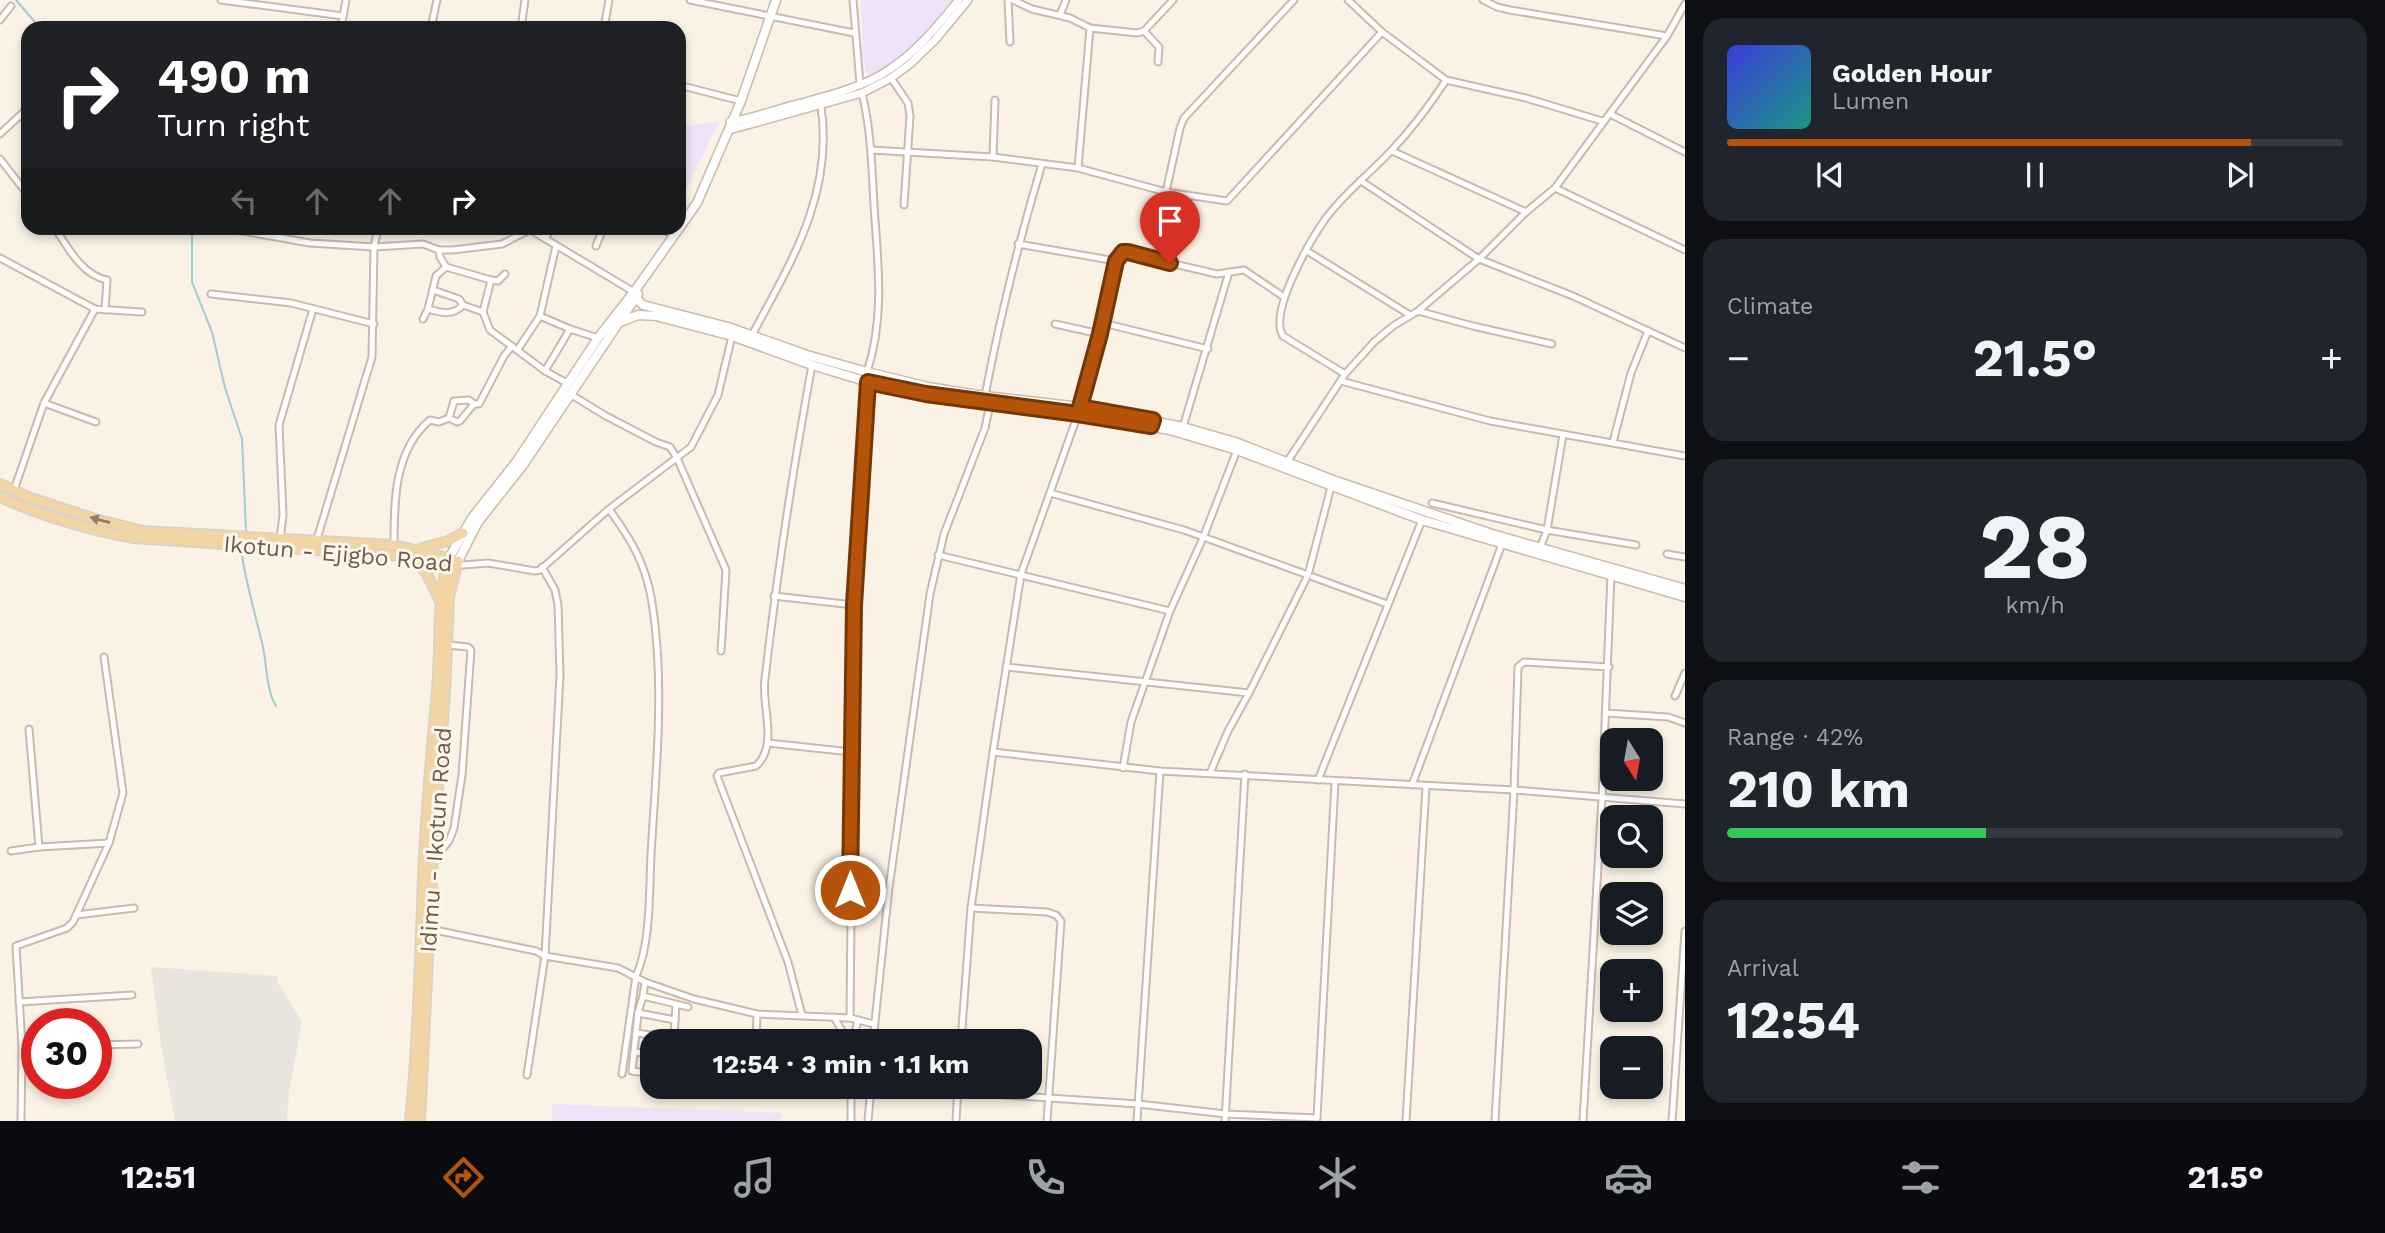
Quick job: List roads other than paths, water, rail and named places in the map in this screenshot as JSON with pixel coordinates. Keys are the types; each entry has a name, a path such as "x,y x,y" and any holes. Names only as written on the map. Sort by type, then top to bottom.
{"main road":[{"path":"686,223 699,205 731,126 776,0"},
{"path":"686,216 703,191 731,126"},
{"path":"455,564 463,533 516,461 598,338 631,299 677,235"},
{"path":"410,1121 425,951 428,800 443,583 478,522 523,465 673,236"},
{"path":"631,299 643,305 751,335 867,377"},
{"path":"631,299 638,316"},
{"path":"618,323 638,316 656,316 732,336 812,365 867,377 988,400 1079,410 1184,427 1235,442 1408,506 1540,548 1685,589"},
{"path":"1152,423 1237,450 1422,520 1685,597"},
{"name":"Ikotun - Ejigbo Road","path":"0,484 36,500 143,531 394,545 415,554 455,564"},
{"name":"Ikotun - Ejigbo Road","path":"0,497 95,529 148,540 392,555 415,554"},
{"path":"33,510 36,500"},
{"path":"441,606 428,574 415,554 463,533"},
{"name":"Idimu - Ikotun Road","path":"420,1121 425,951 430,929 449,597 455,564"}],"street":[{"path":"221,0 344,16"},
{"path":"343,21 346,0"},
{"path":"432,21 437,0"},
{"path":"522,21 526,0"},
{"path":"605,21 609,0"},
{"path":"690,0 854,33"},
{"path":"853,0 860,84"},
{"path":"731,126 860,84 888,71 931,34 959,0"},
{"path":"731,126 821,106 862,93 891,78 935,40 968,0"},
{"path":"1010,42 1011,0 1032,9 1060,15 1090,28 1137,33 1144,31 1173,0"},
{"path":"1060,15 1066,0"},
{"path":"1166,192 1184,118 1294,0"},
{"path":"1348,0 1382,32 1447,80 1525,98 1602,121"},
{"path":"1483,0 1510,10 1667,36"},
{"path":"1287,462 1345,374 1374,342 1418,311 1555,188 1667,36 1685,4"},
{"path":"0,20 11,6"},
{"path":"1078,169 1090,28"},
{"path":"1144,31 1159,47 1158,62"},
{"path":"871,150 993,157 1078,169 1166,192 1227,201 1382,32"},
{"path":"891,78 908,103 904,205"},
{"path":"1345,374 1283,336 1279,322 1284,298 1328,216 1392,150 1447,80"},
{"path":"686,87 739,106"},
{"path":"850,1018 854,605 867,377 880,308 871,150 862,93"},
{"path":"993,157 995,100"},
{"path":"751,335 797,251 809,222 821,157 821,106"},
{"path":"0,134 21,114"},
{"path":"1610,114 1685,152"},
{"path":"1392,150 1526,212"},
{"path":"0,159 21,186"},
{"path":"874,1029 891,874 930,594 944,534 985,428 997,330 1017,244 1042,164"},
{"path":"1361,181 1479,259 1573,296 1685,348"},
{"path":"1555,188 1685,250"},
{"path":"60,235 84,269 99,278 107,279 109,283 105,310"},
{"path":"258,235 310,243 374,247 423,244 439,250 502,244 518,235"},
{"path":"317,539 372,357 377,235"},
{"path":"538,235 631,299"},
{"path":"545,239 547,235"},
{"path":"596,246 600,235"},
{"path":"1017,244 1116,261"},
{"path":"394,545 396,489 402,463 430,420 439,422 449,418 460,421 474,404 482,401 504,356 515,348 540,316 556,246"},
{"path":"439,250 446,267 491,281 498,281 505,274"},
{"path":"1307,251 1410,315"},
{"path":"962,1029 971,908 1021,574 1079,410 1116,261 1123,252 1128,252 1213,273 1240,269 1247,271 1284,298"},
{"path":"0,258 95,309 142,312"},
{"path":"423,319 436,276 446,267"},
{"path":"1184,427 1229,272"},
{"path":"491,281 483,312 490,330 545,371 567,383"},
{"path":"433,290 459,299 463,304 483,312"},
{"path":"211,294 291,303 374,324"},
{"path":"428,309 457,312 463,304"},
{"path":"13,490 44,403 95,309"},
{"path":"280,539 283,515 279,425 313,309"},
{"path":"1418,311 1552,345"},
{"path":"540,316 570,330 598,338"},
{"path":"1102,323 1208,349"},
{"path":"1055,324 1100,334"},
{"path":"545,371 570,330"},
{"path":"1613,442 1630,373 1648,331"},
{"path":"455,564 488,564 536,571 609,509 691,447 718,395 732,336"},
{"path":"802,1015 788,962 717,776 719,773 756,766 768,743 764,684 774,596 789,487 812,365"},
{"path":"1341,381 1490,421 1685,456"},
{"path":"569,394 606,416 670,447 677,458 726,570 721,651"},
{"path":"449,418 454,401 469,400 474,404"},
{"path":"44,403 96,422"},
{"path":"1540,548 1547,530 1563,435"},
{"path":"1123,768 1131,722 1144,683 1170,611 1203,538 1237,450"},
{"path":"1210,773 1228,731 1310,576 1331,487"},
{"path":"1050,493 1184,530 1387,604"},
{"path":"1432,503 1547,530 1636,545"},
{"path":"609,509 636,549 648,584 654,611 658,668 658,758 647,919 622,1074"},
{"path":"1318,780 1422,520"},
{"path":"1412,785 1502,544"},
{"path":"1667,554 1685,557"},
{"path":"938,555 1170,611"},
{"path":"527,1075 545,956 560,651 555,590 542,567"},
{"path":"1583,1121 1609,667 1611,575"},
{"path":"774,596 854,605"},
{"path":"433,856 449,841 454,828 462,775 471,650 468,646 447,645"},
{"path":"21,1032 16,946 67,928 76,915 109,843 123,793 104,657"},
{"path":"1495,1121 1519,665 1524,662 1609,667"},
{"path":"1006,667 1249,693"},
{"path":"1675,696 1685,673"},
{"path":"1606,713 1668,717 1685,723"},
{"path":"29,729 39,847"},
{"path":"768,743 851,752"},
{"path":"993,752 1160,771 1514,790 1685,804"},
{"path":"1136,1121 1160,771"},
{"path":"1225,1118 1245,774"},
{"path":"1042,1097 1138,1104 1225,1118 1317,1119 1335,782"},
{"path":"1406,1121 1426,786"},
{"path":"11,851 109,843"},
{"path":"76,915 134,908"},
{"path":"971,908 1047,912 1056,915 1061,921 1047,1121"},
{"path":"430,929 536,951 545,956 618,968 645,982 694,999 757,1014 850,1018 874,1024"},
{"path":"1672,1121 1685,931"},
{"path":"640,1072 632,1071 638,1013 645,982"},
{"path":"19,1003 132,995"},
{"path":"643,996 688,1007"},
{"path":"674,1029 676,1004"},
{"path":"638,1013 675,1020"},
{"path":"756,1029 757,1014"},
{"path":"834,1017 841,1029"},
{"path":"856,1029 858,1020"},
{"path":"636,1033 640,1034"},
{"path":"112,1045 138,1044"},
{"path":"634,1052 640,1053"},
{"path":"21,1099 21,1121"},
{"path":"850,1121 851,1099"},
{"path":"868,1121 870,1099"},
{"path":"956,1121 957,1099"}],"waterway":[{"path":"16,0 34,21"},
{"path":"192,235 192,282 212,332 225,388 242,439 246,531"},
{"path":"242,556 269,685 276,706"}]}
